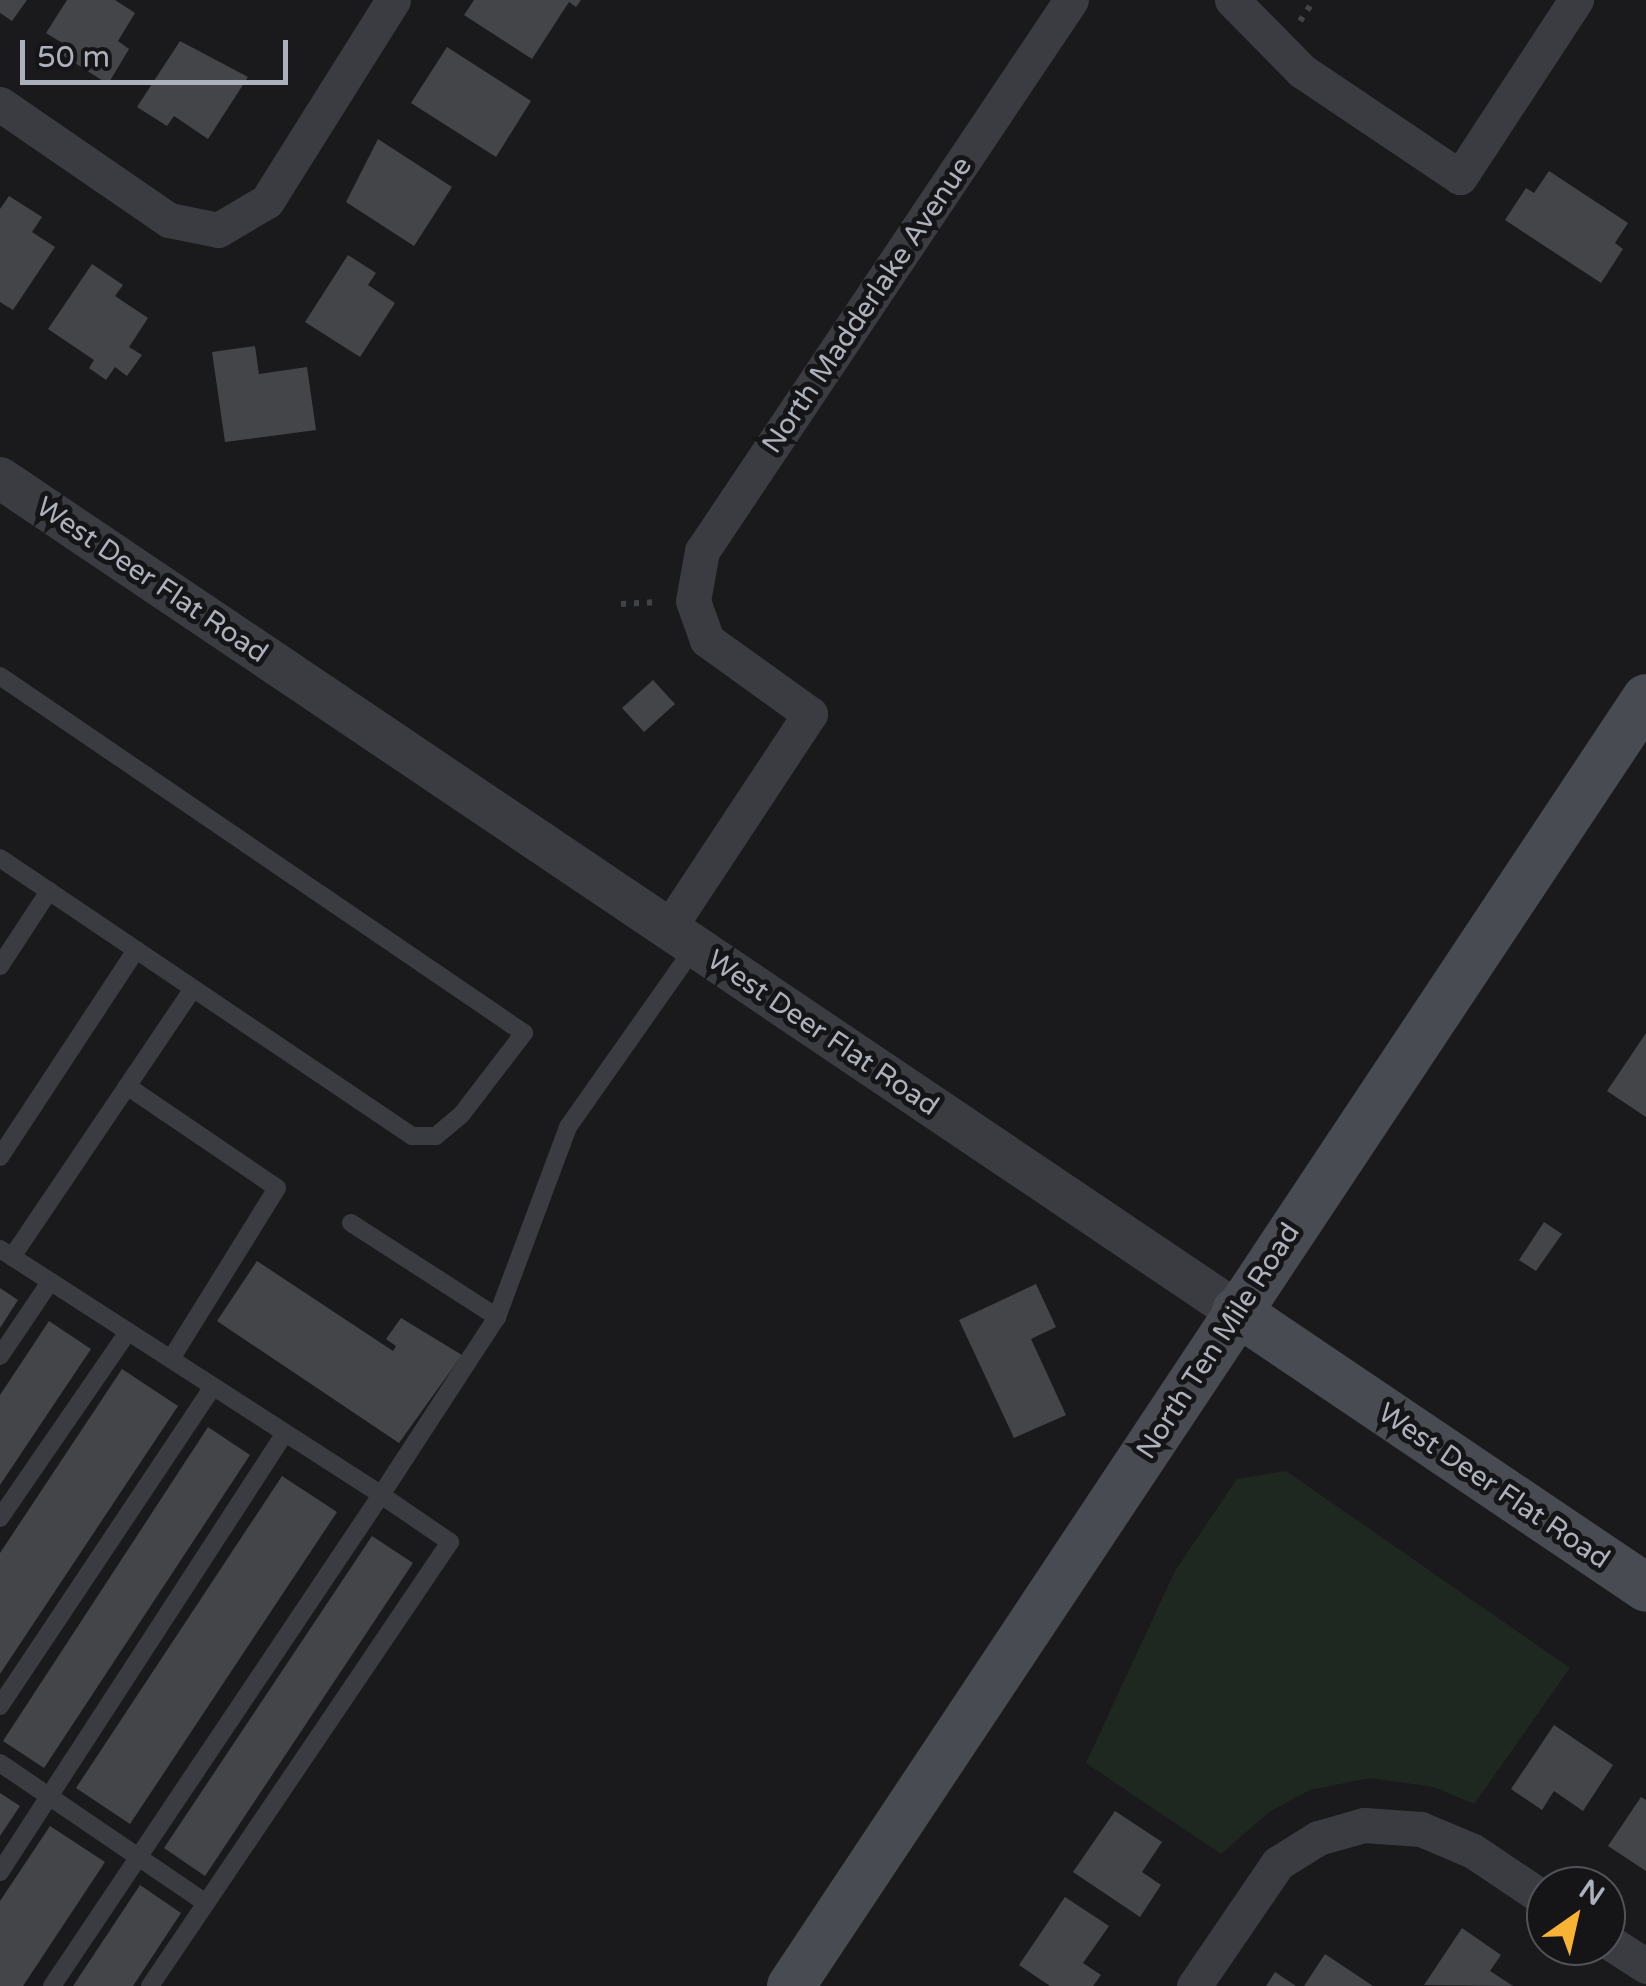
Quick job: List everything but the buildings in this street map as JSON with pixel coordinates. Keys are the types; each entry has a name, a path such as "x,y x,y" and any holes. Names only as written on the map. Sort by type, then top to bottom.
{"main road":[{"name":"North Ten Mile Road","path":"791,1986 1646,698"},
{"name":"West Deer Flat Road","path":"1236,1311 1646,1588"}],"street":[{"path":"0,104 169,220 218,230 266,201 393,0"},
{"name":"North Madderlake Avenue","path":"682,938 810,714 724,656 697,619 694,578 702,552 1070,0"},
{"path":"1232,0 1302,70 1460,178 1576,0"},
{"name":"West Deer Flat Road","path":"0,478 1236,1311"},
{"path":"1194,1986 1278,1863 1318,1838 1364,1825 1421,1829 1473,1851 1526,1887"}],"lane":[{"path":"0,676 524,1032 461,1115 436,1136 412,1136 0,858"},
{"path":"0,966 50,892"},
{"path":"52,1986 497,1318 568,1126 682,938"},
{"path":"0,1158 136,950"},
{"path":"150,1986 450,1542 6,1253 194,988"},
{"path":"127,1086 277,1188 171,1359"},
{"path":"351,1223 497,1318"},
{"path":"0,1356 50,1282"},
{"path":"0,1518 128,1332"},
{"path":"0,1706 212,1386"},
{"path":"0,1872 285,1433"},
{"path":"0,1763 206,1903"}],"path":[{"path":"1300,21 1314,0"},
{"path":"621,604 658,602"}],"shaded area":[{"path":"1286,1471 1570,1668 1474,1804 1434,1787 1370,1778 1310,1790 1269,1812 1221,1854 1086,1763 1175,1571 1237,1479"}]}
